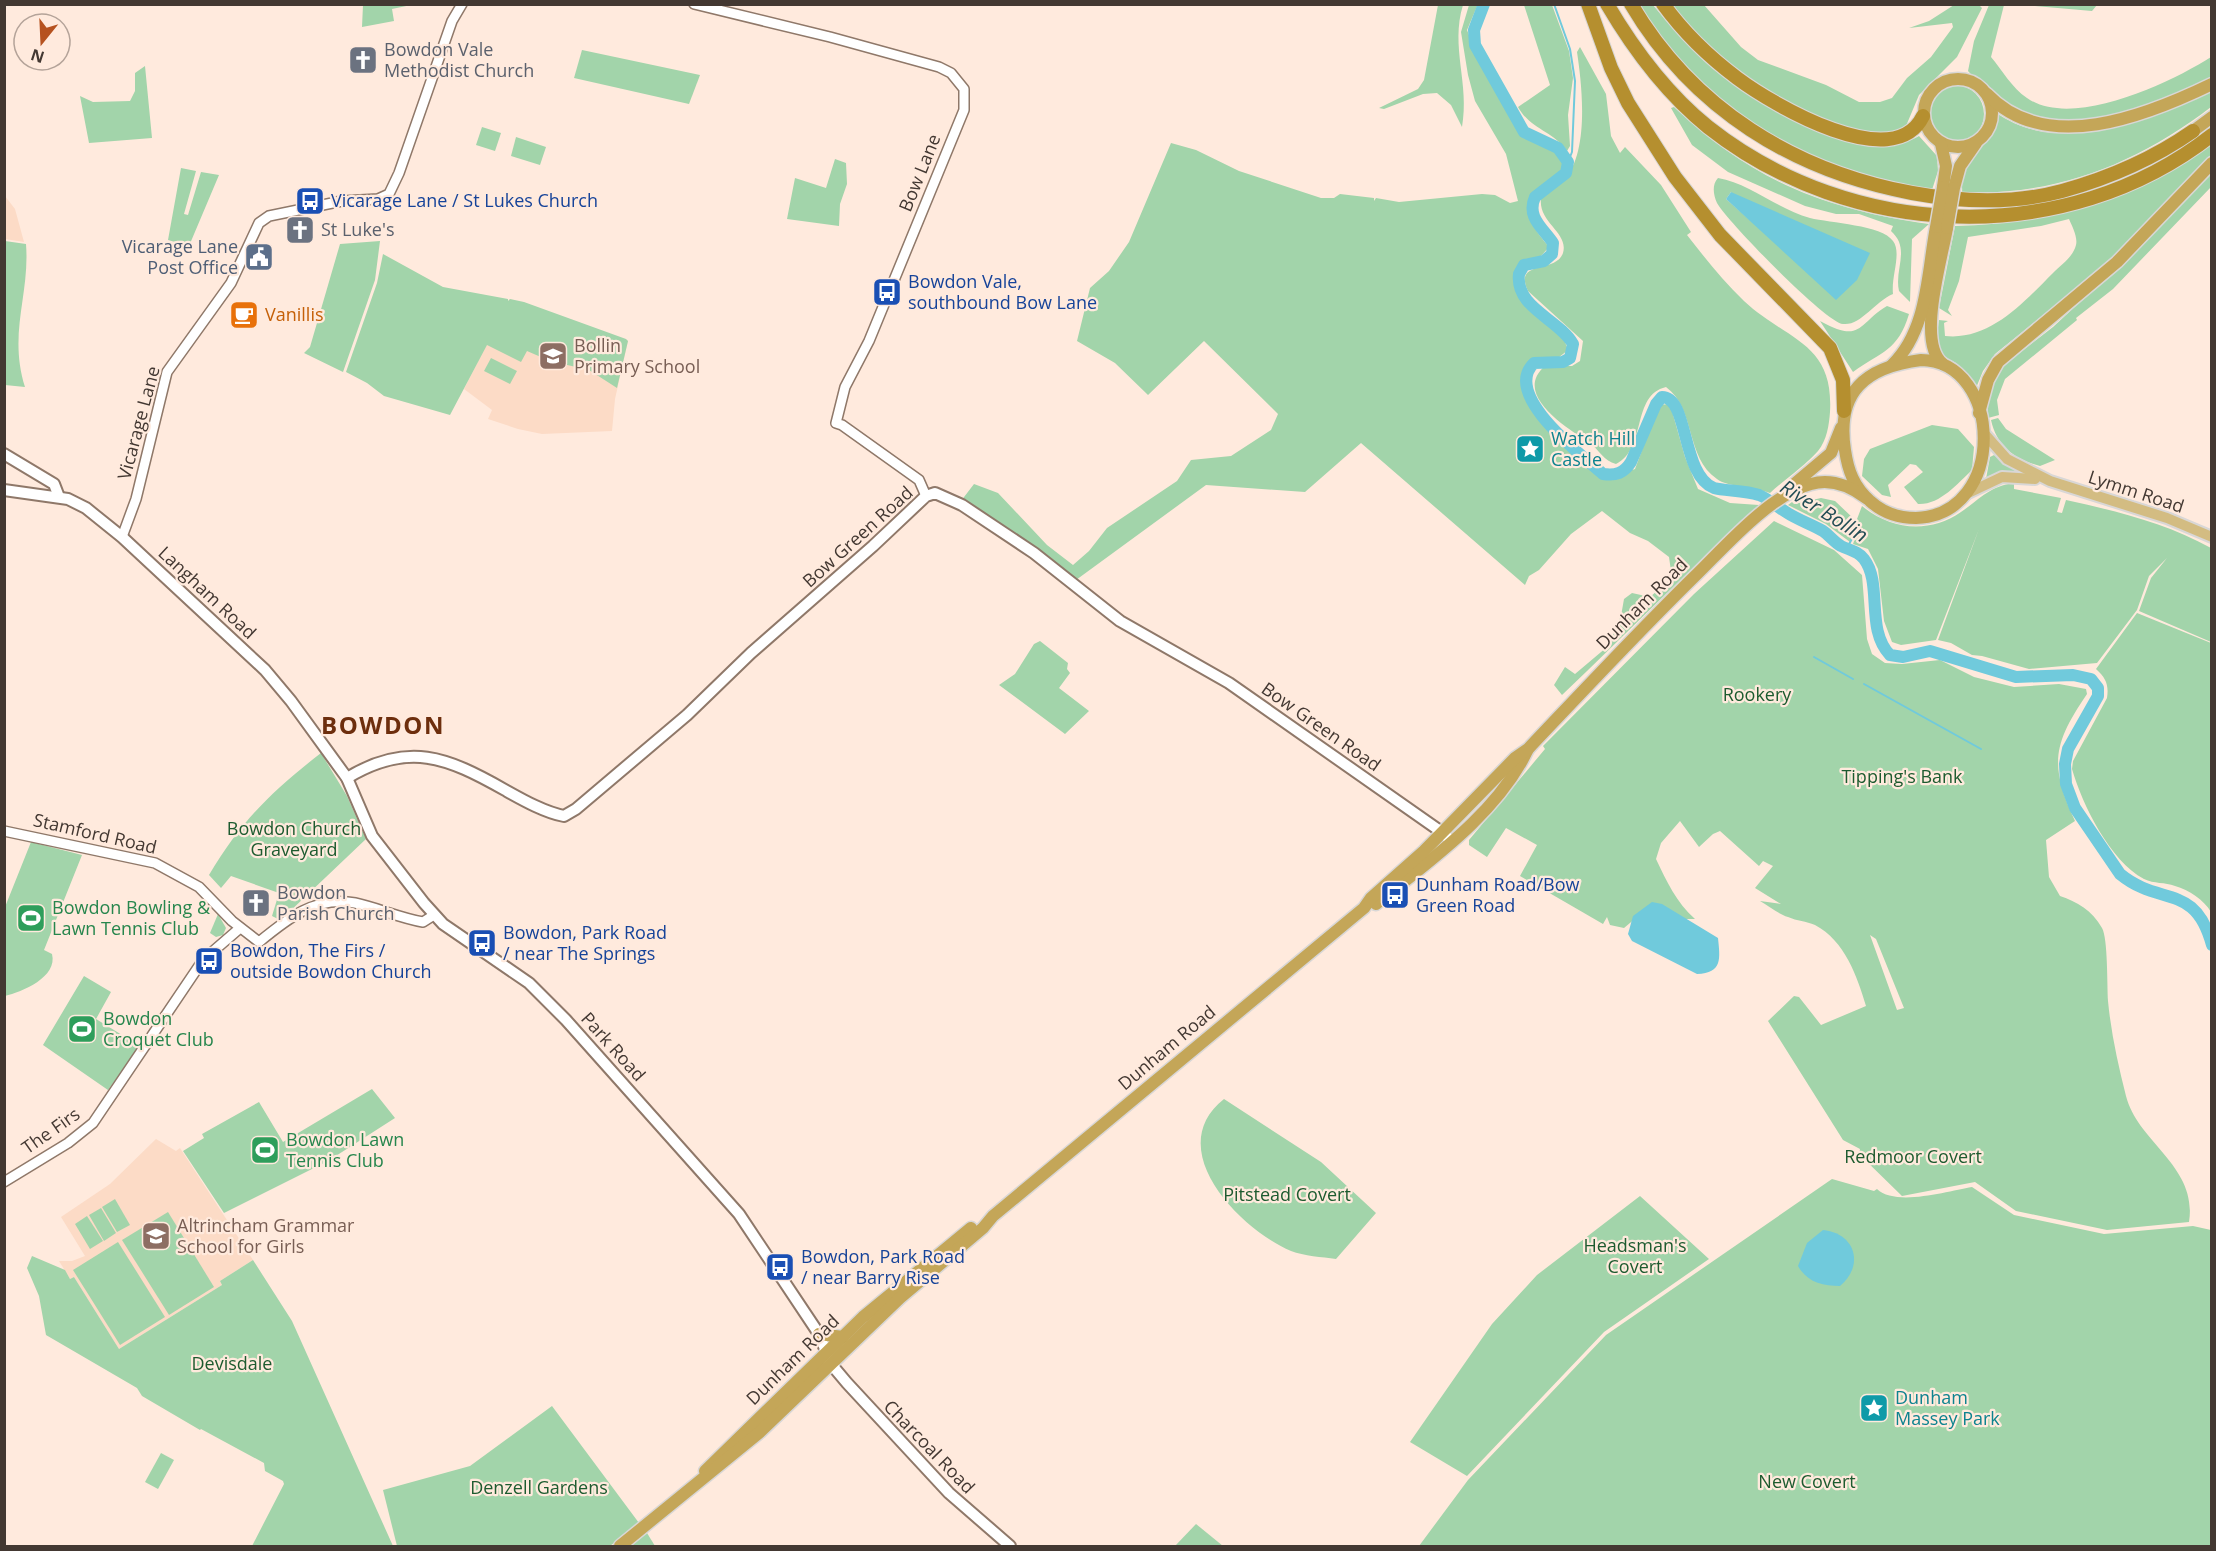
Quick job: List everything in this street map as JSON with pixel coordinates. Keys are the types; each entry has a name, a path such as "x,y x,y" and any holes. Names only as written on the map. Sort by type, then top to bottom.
{"highway":[{"path":"1587,4 1611,68 1628,103 1675,177 1720,235 1830,348 1843,381 1844,411 1841,427 1850,474 1866,498 1894,515 1921,518 1948,509 1966,494 1977,479 1982,465 1983,432 1970,388 1934,355 1930,332 1948,188 1941,144 1928,130 1923,116"},
{"path":"1607,4 1639,54 1662,82 1707,126 1778,172 1853,202 1940,217 2029,213 2075,203 2123,187 2173,162 2211,135"},
{"path":"1630,4 1670,61 1731,118 1796,157 1877,186 1922,195 1971,200 2029,198 2061,192 2113,175 2160,152 2211,117"},
{"path":"1663,4 1693,40 1728,71 1769,99 1803,117 1842,131 1887,141 1913,131 1923,116 1927,97 1933,88 1947,80 1960,78 1971,81 2006,111 2029,123 2069,127 2139,112 2211,84"},
{"path":"1948,188 1963,161 1991,123 1992,113 1987,94"},
{"path":"1941,144 1962,147 1979,140"},
{"path":"1979,414 1988,380 1998,362 2117,262 2211,163"},
{"path":"1844,411 1858,386 1891,366 1908,348 1920,322 1942,228"},
{"path":"1891,366 1921,360 1944,365"},
{"name":"Dunham Road","path":"1787,494 1793,485 1831,453 1841,427"},
{"name":"Dunham Road","path":"620,1546 752,1438 860,1335 983,1228 993,1216 1364,908 1371,898 1443,833 1515,758 1528,749 1643,627 1761,514 1787,494 1815,483 1837,483 1866,498"},
{"name":"Dunham Road","path":"1364,908 1375,904 1452,842 1521,764 1528,749"},
{"name":"Dunham Road","path":"682,1495 828,1350 923,1266 976,1224 993,1216"},
{"path":"819,1334 843,1337"},
{"path":"828,1350 835,1352 851,1338 860,1335"},
{"path":"803,1376 809,1376 823,1365 831,1364"}],"main road":[{"name":"Lymm Road","path":"1983,432 2007,459 2050,481"},
{"path":"4,454 54,484 59,497"},
{"name":"Lymm Road","path":"1966,494 2002,477 2017,476 2050,481 2167,518 2211,537"},
{"name":"Langham Road","path":"4,490 59,497 86,508 122,537 265,670 291,701 347,778"},
{"name":"Bow Green Road","path":"347,778 388,758 435,759 456,764 564,816 687,715 751,653 873,546 926,496 935,493 962,505 1034,553 1120,621 1229,683 1443,833 1452,842"},
{"name":"Park Road","path":"347,778 372,836 434,915 530,983 566,1020 739,1214 819,1334 828,1350 831,1364"},
{"name":"Charcoal Road","path":"831,1364 876,1417 949,1493 1010,1546"}],"street":[{"name":"Bow Lane","path":"694,4 831,36 939,67 951,73 964,89 964,110 869,340 846,387 836,423 919,480 926,496"},
{"name":"Vicarage Lane","path":"122,537 136,499 167,372 231,283 259,223 269,216 342,201 378,199 389,194 452,21 461,6"},
{"name":"Stamford Road","path":"4,831 155,863 199,887 240,928 258,942 295,914 328,902 353,902 423,922 434,915"},
{"name":"The Firs","path":"4,1182 93,1123 203,960 240,928"}],"shaded area":[{"path":"5,196 15,209 24,242 5,239"},
{"name":"Bollin Primary School","path":"510,299 628,341 615,399 612,431 542,434 518,429 488,419 492,410 464,389"},
{"name":"Altrincham Grammar School for Girls","path":"156,1139 176,1151 180,1148 253,1260 220,1281 222,1285 119,1349 74,1277 70,1279 59,1261 72,1261 85,1256 61,1217 110,1184"}],"green space":[{"path":"363,4 411,5 392,9 394,21 362,27"},
{"path":"1478,4 1467,30 1502,101 1521,133 1556,152 1566,163 1558,175 1532,197 1528,204 1528,214 1549,247 1541,256 1522,261 1514,285 1560,329 1568,350 1558,358 1531,362 1530,403 1584,460 1608,478 1635,469 1659,405 1670,404 1685,457 1698,489 1730,503 1759,505 1587,671 1562,695 1554,685 1565,667 1575,674 1607,647 1621,616 1624,599 1632,593 1650,597 1672,578 1669,557 1648,541 1630,533 1602,511 1571,534 1539,570 1529,576 1525,585 1361,443 1305,492 1206,485 1076,580 961,501 974,484 998,493 1047,545 1073,565 1089,551 1107,528 1177,481 1191,460 1231,456 1271,430 1278,414 1204,341 1148,395 1115,363 1077,341 1090,288 1109,271 1129,242 1171,143 1196,150 1239,171 1321,198 1334,198 1340,194 1374,198 1374,201 1376,198 1399,202 1482,194 1495,195 1510,203 1518,201 1506,154 1475,101 1468,75 1461,32 1469,5"},
{"path":"1438,5 1463,5 1458,36 1464,96 1462,127 1451,105 1437,93 1423,94 1384,109 1379,108 1418,89 1424,80"},
{"path":"1524,5 1552,5 1569,51 1573,78 1568,115 1570,146 1567,151 1529,120 1518,107 1550,85"},
{"path":"1638,5 1653,5 1681,38 1712,68 1747,94 1792,120 1839,139 1861,145 1892,146 1919,136 1937,156 1938,171 1932,190 1856,171 1822,159 1790,145 1759,127 1701,82 1667,48"},
{"path":"1669,5 1704,5 1741,47 1758,60 1826,85 1859,102 1880,102 1892,98 1907,78 1931,57 1953,27 1952,23 1909,28 1929,21 1954,5 1979,5 1982,8 1957,57 1919,95 1906,126 1878,133 1860,131 1832,122 1785,101 1763,88 1723,59"},
{"path":"1989,5 2004,5 1991,57 2022,94 2046,106 2069,109 2095,106 2121,99 2172,78 2211,57 2211,78 2154,102 2095,119 2066,121 2038,117 2010,106 1968,71 1974,41"},
{"path":"2024,5 2097,5 2092,11"},
{"path":"1580,47 1606,94 1611,136 1620,153 1625,147 1661,185 1691,232 1687,235 1729,285 1760,314 1805,345 1816,357 1824,371 1829,389 1830,412 1824,442 1813,457 1770,493 1722,482 1707,470 1695,446 1682,408 1666,387 1655,392 1648,400 1632,447 1626,457 1616,464 1558,421 1539,400 1535,388 1536,377 1545,366 1572,366 1580,361 1583,341 1528,291 1525,281 1526,275 1531,270 1552,263 1563,253 1562,239 1544,214 1541,198 1563,181 1572,169 1577,154 1582,119 1577,52"},
{"path":"582,50 700,75 689,104 574,78"},
{"path":"145,66 152,138 89,143 80,96 93,102 130,101 135,91 135,73"},
{"path":"1955,85 1966,87 1979,98 1984,114 1982,125 1971,138 1955,143 1944,141 1931,130 1926,114 1928,103 1939,90"},
{"path":"2211,90 2211,107 2154,145 2125,160 2062,182 2030,189 1962,192 1963,173 1991,128 1995,112 2029,129 2064,133 2077,132 2090,130"},
{"path":"1674,107 1732,154 1791,187 1822,200 1856,210 1929,224 1912,239 1910,302 1899,291 1901,252 1897,238 1891,231 1893,226 1859,214 1836,214 1805,206 1728,172 1692,145 1671,108"},
{"path":"482,127 501,133 495,151 476,145"},
{"path":"516,137 546,147 540,165 511,156"},
{"path":"2211,144 2211,155 2115,257 1995,354 1983,371 1976,388 1956,363 1943,356 1936,343 1939,320 1948,321 1944,323 1945,336 1961,336 1991,326 2018,307 2066,260 2072,253 2076,242 2069,219 2041,226 1968,237 1959,281 1948,310 1952,316 1939,308 1955,226 2024,220 2090,205 2153,180 2183,164"},
{"path":"835,159 846,163 847,184 840,204 839,226 787,219 795,178 826,188"},
{"path":"181,168 196,171 184,214 188,215 201,172 219,175 189,246 168,240"},
{"path":"2211,170 2211,187 2113,289 2005,379 1997,400 1999,415 1988,418 1988,394 1999,369 2053,327 2132,254"},
{"path":"1718,178 1741,185 1787,209 1810,218 1855,225 1878,231 1887,236 1893,241 1897,252 1893,294 1850,324 1843,324 1833,319 1777,270 1725,213 1717,203 1715,196","holes":["1731,192 1752,222 1726,199"]},
{"path":"5,241 26,244 25,280 19,331 20,367 25,387 5,385"},
{"path":"380,241 375,280 343,372 304,353 310,347 340,244"},
{"path":"383,254 443,287 508,299 508,301 510,299 524,302 626,339 628,341 617,388 589,370 550,361 527,351 521,362 487,345 450,415 384,396 367,383 346,372 377,283"},
{"path":"1887,306 1909,314 1900,336 1888,349 1853,372 1820,321 1834,328 1852,331 1864,325"},
{"path":"491,358 517,371 510,384 484,371"},
{"path":"1998,418 2006,429 2055,460 2040,466 2008,451 1998,438 1991,420"},
{"path":"1932,425 1958,429 1974,447 1972,470 1948,493 1934,501 1918,504 1904,487 1923,472 1916,465 1910,464 1888,485 1891,497 1882,495 1862,476 1864,459 1870,449"},
{"path":"1994,455 2018,473 2002,473 1986,479 1990,457"},
{"path":"2014,483 2014,489 2061,498 2057,512 2062,513 2066,500 2085,504 2159,525 2211,548 2211,642 2139,611 2151,578 2167,558 2149,576 2137,610 2097,663 2029,669 1972,655 1951,643 1938,640 1979,529 1936,640 1901,645 1892,642 1884,621 1878,569 1868,549 1853,544 1857,533 1854,527 1862,506 1885,520 1910,526 1923,526 1949,519 1992,490"},
{"path":"1821,498 1835,501 1854,519 1850,525 1854,533 1850,542 1826,524 1788,505 1792,502 1794,504"},
{"path":"1774,521 1834,550 1862,575 1867,639 1872,654 1885,663 1902,664 1940,660 1974,677 2014,687 2059,684 2086,689 2087,694 2067,727 2058,755 2061,785 2075,821 2046,840 2049,877 2060,896 2084,908 2094,916 2102,928 2111,1025 2126,1096 2142,1128 2176,1170 2185,1185 2189,1202 2189,1222 2107,1230 2016,1211 1975,1182 1902,1196 1859,1154 1860,1149 1843,1140 1768,1021 1794,996 1799,997 1821,1025 1866,1006 1848,960 1834,940 1815,925 1784,916 1760,901 1781,904 1755,888 1773,866 1763,861 1759,866 1720,831 1713,834 1699,847 1680,821 1661,843 1656,859 1677,899 1695,919 1676,919 1643,912 1624,928 1610,925 1607,917 1603,924 1520,876 1537,845 1506,828 1487,857 1469,845 1469,840 1545,749 1543,746 1694,594","holes":["1870,935 1876,939 1904,1008 1897,1010"]},
{"path":"2137,613 2211,643 2211,912 2191,893 2171,885 2144,879 2120,859 2109,846 2090,814 2072,769 2073,761 2107,698 2106,682 2096,669"},
{"path":"1040,641 1068,663 1067,669 1070,673 1059,688 1089,711 1065,734 999,685 1015,674 1034,644"},
{"name":"Bowdon Church Graveyard","path":"321,753 347,796 366,839 286,915 278,919 272,916 279,893 231,876 221,888 209,875 246,822 287,780"},
{"name":"Bowdon Bowling & Lawn Tennis Club","path":"31,842 82,855 44,950 52,954 50,970 29,987 5,996 5,907"},
{"path":"218,914 226,928 223,935 216,937 210,933"},
{"name":"Bowdon Croquet Club","path":"84,976 111,992 96,1019 140,1046 108,1090 43,1045"},
{"name":"Bowdon Lawn Tennis Club","path":"372,1089 395,1118 328,1161 224,1213 183,1151 204,1138 202,1134 259,1102 283,1142"},
{"name":"Pitstead Covert","path":"1224,1099 1321,1162 1376,1213 1336,1259 1296,1253 1271,1240 1250,1225 1215,1186 1204,1163 1201,1141 1207,1119"},
{"name":"Dunham Massey Park","path":"1832,1179 1874,1191 1877,1189 1896,1197 1923,1196 1972,1187 2014,1215 2104,1234 2193,1226 2211,1230 2211,1546 1419,1546 1468,1480 1606,1335"},
{"name":"Headsman's Covert","path":"1640,1196 1709,1259 1604,1332 1467,1476 1410,1442 1492,1324 1537,1275"},
{"path":"115,1199 130,1225 117,1232 102,1207"},
{"path":"101,1208 116,1233 104,1241 89,1215"},
{"path":"168,1212 214,1287 169,1315 122,1240"},
{"path":"87,1216 103,1241 90,1249 75,1224"},
{"path":"118,1242 165,1317 120,1345 73,1270"},
{"name":"Devisdale","path":"32,1256 65,1270 70,1279 74,1277 119,1349 222,1285 220,1281 253,1260 292,1321 393,1546 252,1546 284,1484 283,1481 265,1471 264,1463 200,1430 142,1396 137,1388 46,1335 39,1296 27,1268"},
{"name":"Denzell Gardens","path":"552,1406 639,1523 610,1546 397,1546 383,1490 470,1466"},
{"path":"161,1453 174,1460 158,1489 145,1482"},
{"path":"1196,1524 1223,1546 1175,1546"},
{"path":"647,1533 655,1546 631,1546"}],"water":[{"path":"1731,192 1870,253 1857,280 1836,300 1726,199"},
{"path":"1652,902 1662,904 1718,938 1719,958 1712,971 1697,974 1632,941 1628,934 1633,916"},
{"path":"1823,1230 1843,1237 1853,1251 1852,1269 1848,1278 1840,1286 1816,1282 1806,1276 1798,1266 1807,1243"}],"waterway":[{"name":"River Bollin","path":"1484,4 1474,30 1475,45 1524,132 1558,148 1568,162 1566,173 1535,197 1533,204 1537,222 1553,243 1552,254 1544,261 1524,265 1519,274 1524,296 1573,344 1570,358 1563,362 1534,363 1527,376 1528,391 1548,423 1603,474 1612,475 1626,469 1631,462 1656,404 1662,397 1671,400 1677,409 1690,453 1703,480 1714,488 1759,495 1823,531 1838,544 1862,556 1870,569 1873,581 1878,633 1890,655 1903,657 1930,651 2016,677 2073,675 2091,679 2098,688 2098,696 2068,749 2065,764 2066,784 2075,808 2120,874 2135,884 2186,904 2196,912 2205,925 2212,945"},
{"path":"1554,4 1570,49 1575,81 1572,152 1568,162"},
{"path":"1847,548 1855,533 1854,524"},
{"path":"1814,657 1853,679"},
{"path":"1864,684 1981,749"}],"place":[{"name":"Bowdon Vale Methodist Church","path":"363,60"},
{"name":"Vicarage Lane / St Lukes Church","path":"310,201"},
{"name":"St Luke's","path":"300,230"},
{"name":"Vicarage Lane Post Office","path":"259,257"},
{"name":"Bowdon Vale, southbound Bow Lane","path":"887,292"},
{"name":"Vanillis","path":"244,315"},
{"name":"Bollin Primary School","path":"553,356"},
{"name":"Watch Hill Castle","path":"1530,449"},
{"name":"Dunham Road/Bow Green Road","path":"1395,895"},
{"name":"Bowdon Parish Church","path":"256,903"},
{"name":"Bowdon Bowling & Lawn Tennis Club","path":"31,918"},
{"name":"Bowdon, Park Road / near The Springs","path":"482,943"},
{"name":"Bowdon, The Firs / outside Bowdon Church","path":"209,961"},
{"name":"Bowdon Croquet Club","path":"82,1029"},
{"name":"Bowdon Lawn Tennis Club","path":"265,1150"},
{"name":"Altrincham Grammar School for Girls","path":"156,1236"},
{"name":"Bowdon, Park Road / near Barry Rise","path":"780,1267"},
{"name":"Dunham Massey Park","path":"1874,1408"}],"district":[{"name":"BOWDON","path":"383,726"}],"park label":[{"name":"Rookery","path":"1757,695"},
{"name":"Tipping's Bank","path":"1902,777"},
{"name":"Redmoor Covert","path":"1913,1157"},
{"name":"New Covert","path":"1807,1482"}]}
